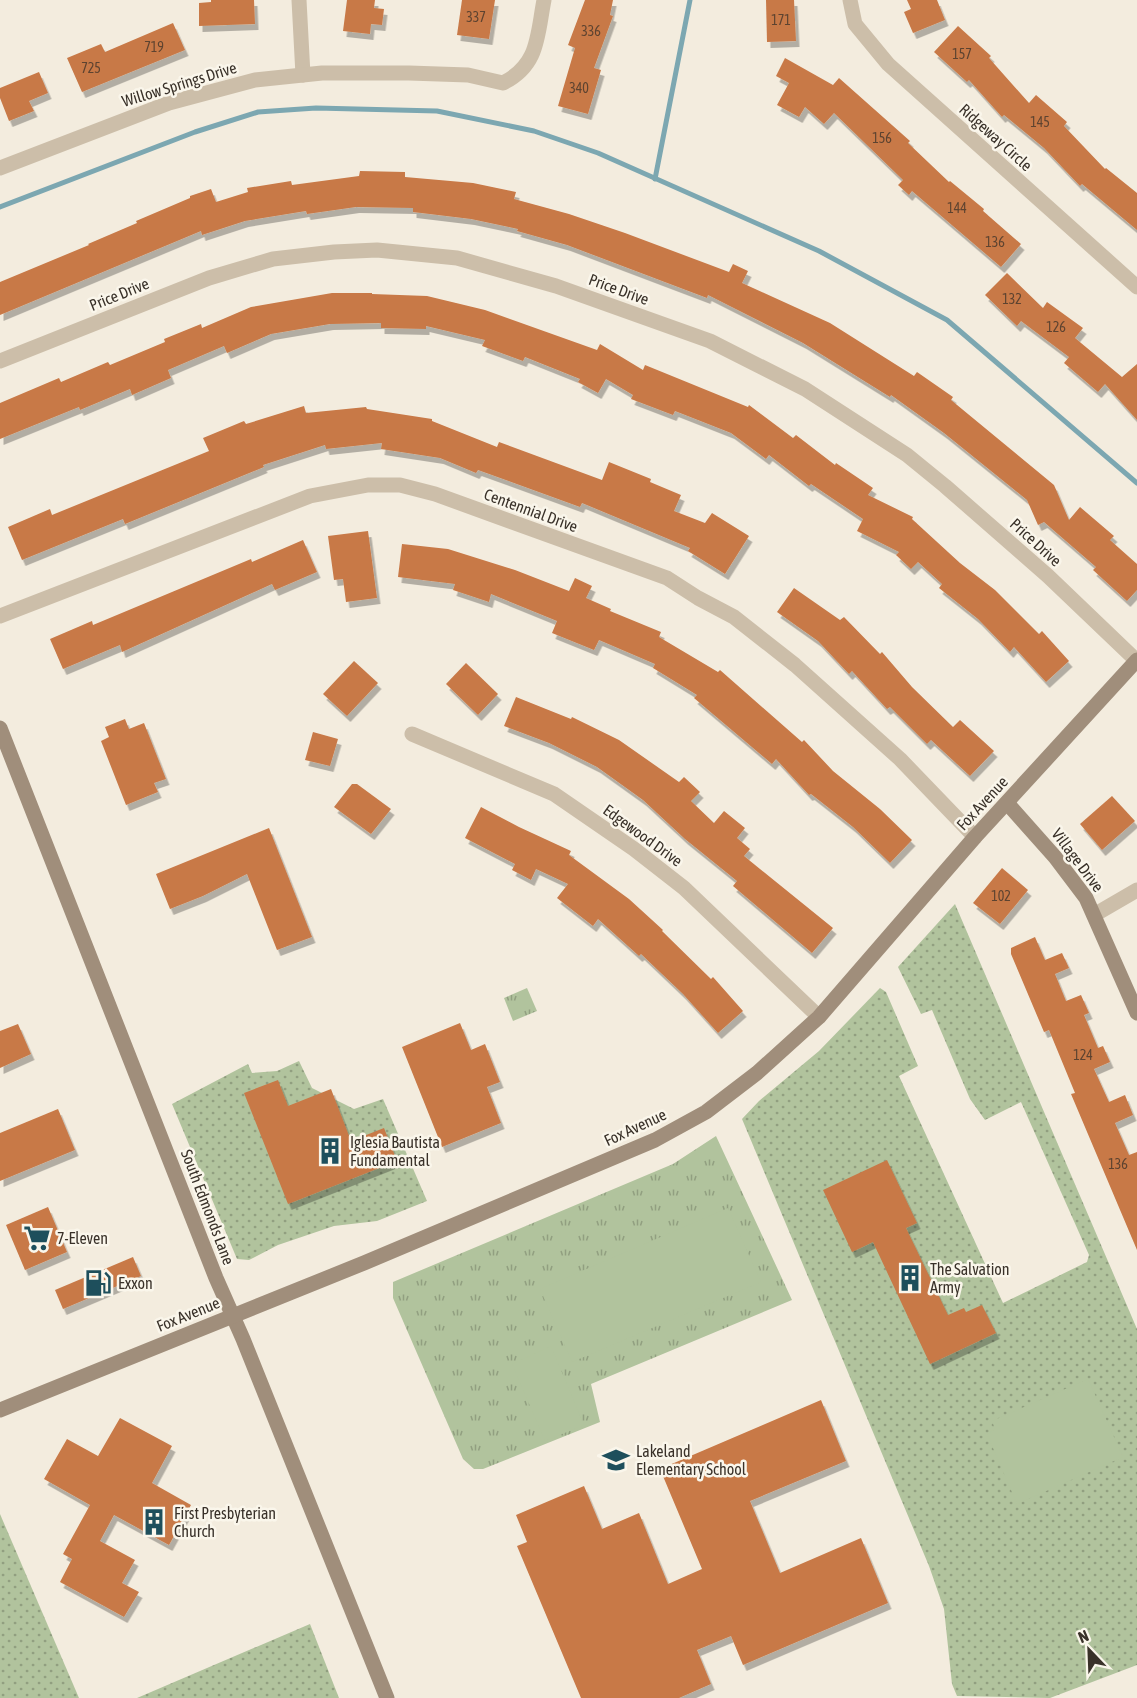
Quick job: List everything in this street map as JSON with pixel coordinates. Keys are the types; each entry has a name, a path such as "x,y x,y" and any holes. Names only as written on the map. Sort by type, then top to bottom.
{"main road":[{"name":"Fox Avenue","path":"0,1410 364,1263 655,1140 717,1105 757,1073 819,1017 975,837 1137,661"},
{"name":"South Edmonds Lane","path":"0,728 216,1278 387,1698"},
{"name":"Village Drive","path":"1007,803 1078,885 1094,915 1137,1013"}],"street":[{"path":"299,0 303,75"},
{"name":"Willow Springs Drive","path":"0,168 169,103 255,80 322,73 444,74 468,75 503,83 518,76 532,57 544,0"},
{"name":"Ridgeway Circle","path":"850,0 855,24 888,64 1137,287"},
{"name":"Price Drive","path":"0,360 209,278 273,259 377,250 457,258 556,286 710,341 806,389 907,455 945,486 1048,576 1137,661"},
{"name":"Centennial Drive","path":"0,616 310,496 368,485 399,485 435,494 667,578 734,617 795,665 900,759 975,837"},
{"name":"Edgewood Drive","path":"412,734 554,794 634,849 684,888 819,1017"},
{"path":"1094,915 1137,890"}],"green space":[{"path":"955,904 1137,1329 1137,1665 1050,1698 957,1696 952,1684 944,1609 929,1566 742,1119 759,1101 819,1051 880,988 886,992 918,1066 899,1076 1003,1303 1087,1262 1089,1255 1021,1102 985,1120 970,1099 932,1010 921,1014 898,967"},
{"path":"527,988 537,1011 513,1021 504,998"},
{"path":"299,1061 312,1088 354,1109 383,1099 427,1201 377,1221 334,1226 278,1245 249,1260 237,1259 172,1104 248,1064 252,1073 277,1071"},
{"path":"716,1136 792,1300 591,1384 600,1422 483,1469 474,1469 463,1459 393,1298 393,1282 673,1164"},
{"path":"728,1208 761,1282 572,1362 540,1289"},
{"path":"551,1346 584,1425 545,1441 512,1364"},
{"path":"1088,1379 1123,1457 1017,1504 987,1434 995,1429 992,1421"},
{"path":"0,1514 79,1698 0,1698"},
{"path":"310,1624 339,1698 137,1698"}],"building":[{"path":"211,0 254,0 255,24 199,26 199,3 211,2"},
{"path":"347,0 375,0 374,8 384,9 382,25 371,24 370,34 343,31"},
{"path":"462,0 495,0 489,39 457,35"},
{"path":"585,0 613,0 610,15 613,16 594,68 601,70 588,114 558,106 575,48 568,45"},
{"path":"766,0 794,0 796,41 767,42"},
{"path":"907,0 937,0 945,20 913,33 904,12 911,9"},
{"path":"173,23 185,50 82,92 67,58 101,44 105,52"},
{"path":"958,26 991,56 989,58 1029,103 1036,95 1067,122 1064,126 1105,169 1137,193 1137,230 1082,184 1080,186 1044,148 1004,115 1002,117 969,80 967,82 934,52"},
{"path":"785,58 833,85 839,78 910,141 908,143 949,182 984,209 983,211 1021,244 1001,267 912,191 909,195 898,185 903,180 834,113 824,124 805,107 799,117 777,105 789,83 776,76"},
{"path":"39,72 48,93 29,101 34,111 9,121 0,98 0,88"},
{"path":"360,171 405,172 405,177 473,183 516,192 514,199 625,233 729,272 733,264 748,271 742,283 830,323 914,376 917,372 953,397 951,400 1054,485 1069,520 1080,507 1114,536 1110,540 1137,564 1137,590 1127,601 1093,570 1096,567 1044,522 1038,525 1027,500 944,433 891,395 890,397 803,343 708,295 707,298 567,245 517,231 518,229 471,219 413,212 413,208 356,207 307,214 306,211 245,221 202,235 201,231 0,315 0,282 89,245 190,196 211,189 216,202 248,192 247,188 291,181 292,185 359,176"},
{"path":"1007,273 1043,308 1047,302 1083,328 1075,338 1122,377 1137,364 1137,420 1105,384 1098,392 1064,363 1069,357 1021,321 1017,326 985,295"},
{"path":"332,293 427,296 485,310 597,350 600,344 643,370 645,365 748,407 749,405 793,438 796,435 835,465 836,463 873,488 868,495 913,517 912,519 960,563 995,590 1039,634 1042,631 1069,661 1046,682 1014,647 1010,652 978,619 939,588 942,584 918,562 911,569 896,555 899,552 857,531 863,519 811,484 809,486 769,455 766,459 731,433 675,411 673,415 631,399 633,395 606,379 598,393 578,382 580,379 525,357 523,361 482,346 485,340 426,326 426,329 381,328 381,323 330,324 271,334 227,353 224,346 168,370 171,378 132,395 130,389 0,439 0,403 59,378 61,382 108,362 110,365 165,342 164,339 201,324 202,328 251,307"},
{"path":"304,406 306,413 366,407 432,419 432,421 497,447 499,442 602,480 609,462 651,479 650,482 681,495 674,511 705,523 712,513 749,536 725,574 688,551 690,548 582,503 580,507 478,470 476,473 440,458 381,449 382,443 326,449 325,445 263,465 264,467 125,524 123,519 22,560 8,527 50,509 52,515 209,451 203,438 244,421 246,424"},
{"path":"368,531 377,598 346,602 343,579 334,580 328,536"},
{"path":"303,540 317,572 275,590 272,584 122,652 120,645 63,669 50,639 92,621 93,625 251,559 252,562"},
{"path":"402,544 448,549 515,570 569,591 575,578 592,586 586,598 611,609 610,611 661,632 659,637 718,672 720,670 802,742 804,740 833,771 880,809 912,840 890,863 853,827 811,794 809,795 776,759 772,764 694,698 697,695 653,668 655,664 599,640 594,650 552,633 557,621 491,594 489,602 453,590 455,584 398,577"},
{"path":"794,588 840,620 844,617 880,654 882,652 912,687 953,727 960,720 994,751 970,776 931,740 927,744 890,707 887,709 852,671 849,674 818,641 777,612"},
{"path":"354,661 378,683 347,716 323,694"},
{"path":"466,663 498,694 478,715 446,684"},
{"path":"516,697 571,719 572,717 619,740 679,782 684,777 700,792 691,801 714,823 724,811 745,828 737,838 750,849 744,856 833,928 812,953 733,886 737,881 685,839 643,800 597,767 549,743 504,726"},
{"path":"125,719 129,729 144,723 166,779 154,783 158,792 126,805 101,741 109,737 105,727"},
{"path":"313,732 338,739 330,766 305,760"},
{"path":"352,784 357,784 391,809 371,834 334,807"},
{"path":"1112,796 1135,821 1102,850 1080,824"},
{"path":"481,807 571,851 569,855 629,899 663,930 711,979 713,977 743,1011 718,1033 683,994 641,954 639,956 598,919 593,926 557,898 568,884 536,869 531,880 512,870 515,864 465,838"},
{"path":"269,828 312,937 277,950 247,874 203,896 170,909 156,874"},
{"path":"1002,868 1028,890 1000,924 973,903"},
{"path":"1035,937 1045,960 1062,953 1069,968 1055,974 1066,1001 1081,995 1089,1013 1084,1015 1098,1048 1103,1046 1110,1062 1094,1069 1109,1102 1125,1095 1133,1115 1115,1123 1129,1155 1137,1152 1137,1250 1071,1094 1075,1093 1049,1030 1044,1032 1011,954 1011,948"},
{"path":"460,1023 471,1050 485,1044 500,1082 487,1087 501,1123 442,1147 402,1047"},
{"path":"18,1024 31,1054 0,1068 0,1031"},
{"name":"Iglesia Bautista Fundamental","path":"278,1080 288,1106 331,1089 351,1141 384,1128 397,1161 288,1204 244,1093"},
{"path":"58,1109 75,1150 0,1181 0,1133"},
{"name":"The Salvation Army","path":"887,1160 917,1223 906,1228 948,1315 964,1308 966,1312 982,1305 996,1333 930,1364 873,1242 852,1252 823,1190"},
{"name":"7-Eleven","path":"48,1207 67,1252 25,1270 6,1225"},
{"name":"Exxon","path":"133,1257 141,1276 63,1309 55,1290"},
{"path":"821,1400 846,1461 750,1501 780,1573 861,1538 888,1603 743,1665 731,1636 697,1650 711,1684 679,1698 581,1698 517,1546 527,1542 516,1515 584,1486 602,1529 639,1513 668,1584 702,1569 660,1469"},
{"name":"First Presbyterian Church","path":"120,1418 172,1446 152,1483 191,1505 169,1545 114,1515 100,1541 135,1560 122,1583 139,1592 124,1617 60,1582 72,1559 63,1554 90,1505 44,1479 67,1439 98,1456"}],"waterway":[{"path":"655,179 690,0"},
{"path":"0,207 195,132 258,112 316,108 437,111 534,131 598,153 819,251 947,320 1137,483"}],"place":[{"name":"Iglesia Bautista Fundamental","path":"330,1151"},
{"name":"7-Eleven","path":"37,1238"},
{"name":"The Salvation Army","path":"910,1278"},
{"name":"Exxon","path":"98,1283"},
{"name":"Lakeland Elementary School","path":"616,1460"},
{"name":"First Presbyterian Church","path":"154,1522"}]}
